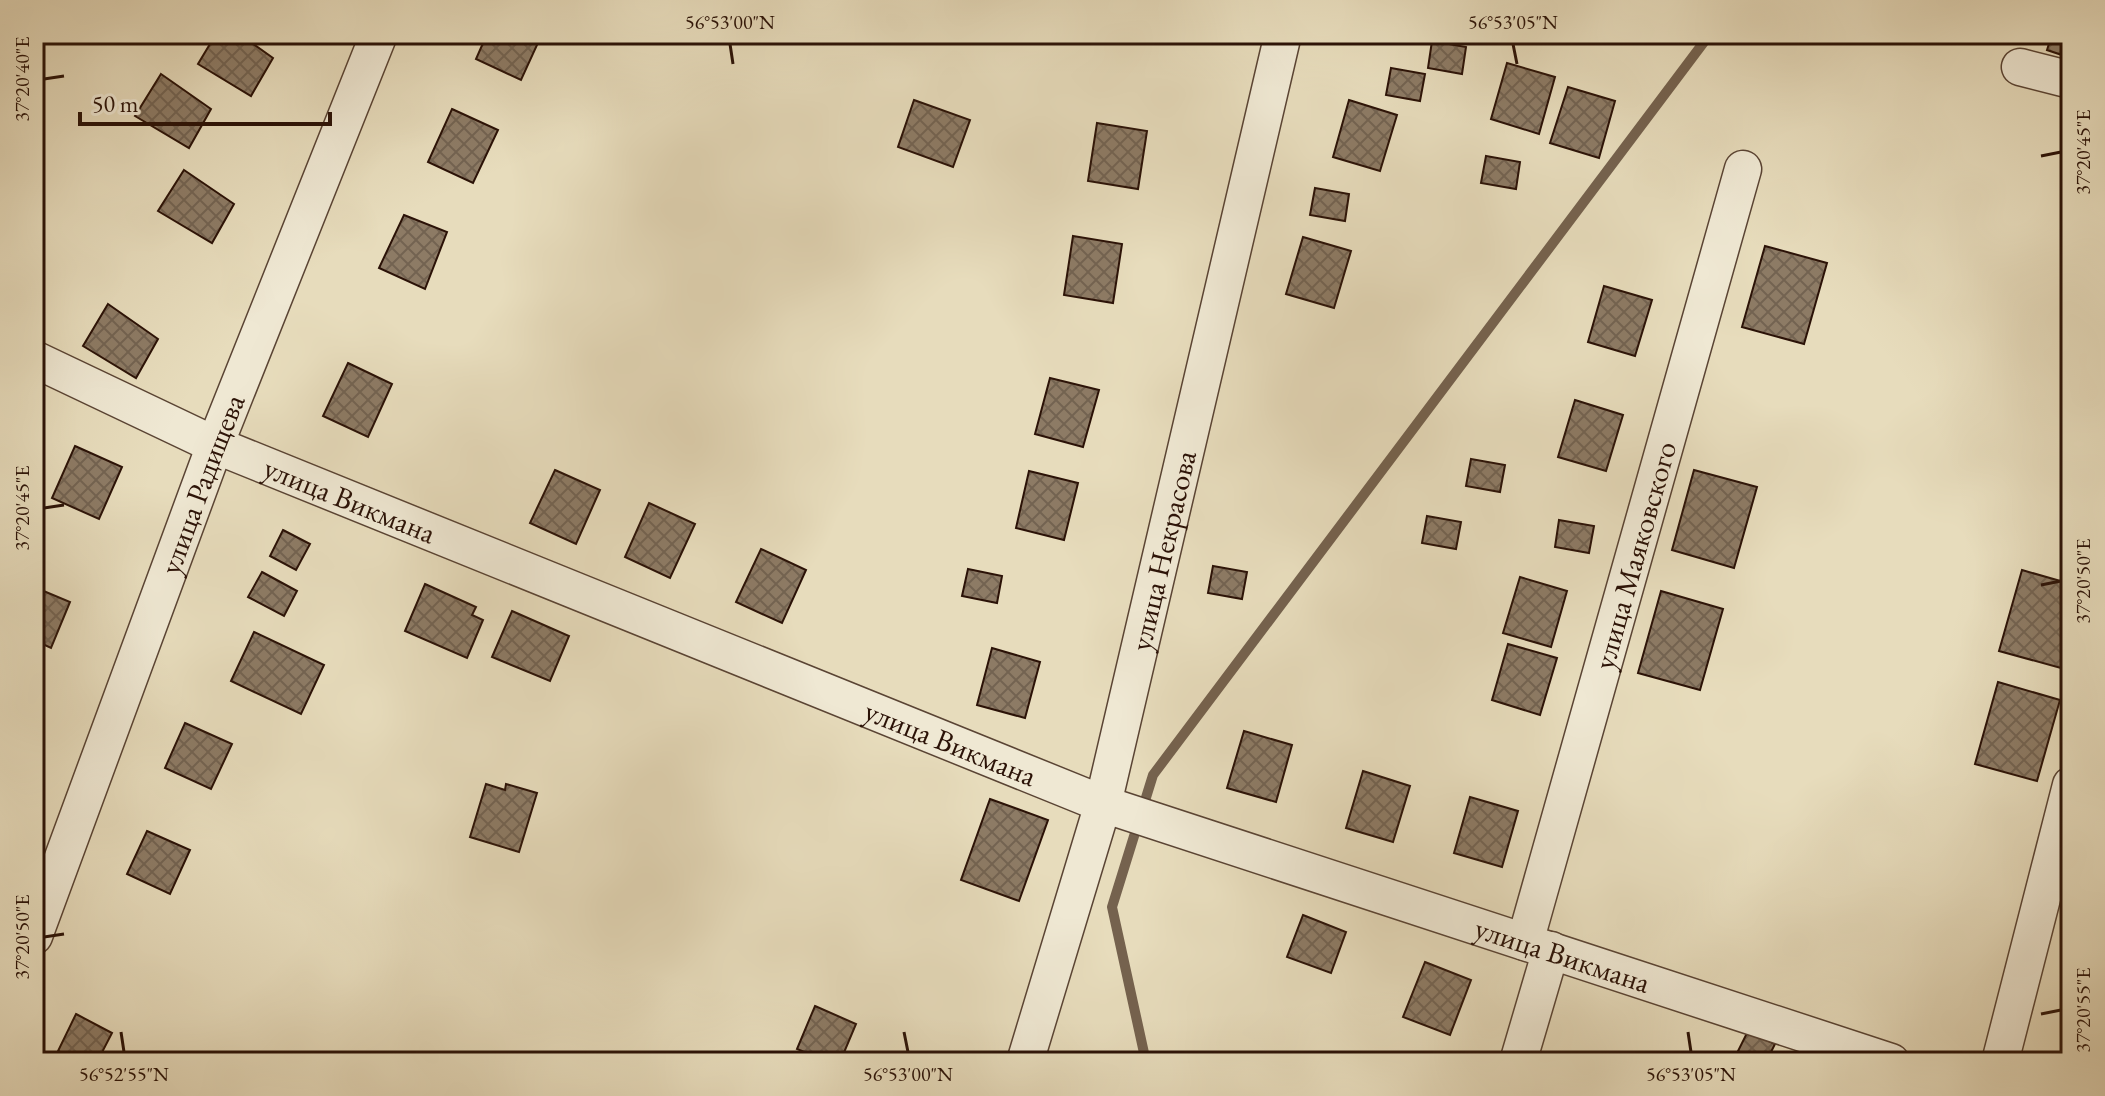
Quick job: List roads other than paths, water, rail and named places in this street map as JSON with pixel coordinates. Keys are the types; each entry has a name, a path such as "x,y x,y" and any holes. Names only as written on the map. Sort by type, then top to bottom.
{"street":[{"name":"улица Радищева","path":"34,936 215,445 379,34"},
{"name":"улица Некрасова","path":"1025,1062 1103,804 1283,34"},
{"path":"2020,67 2071,80"},
{"name":"улица Маяковского","path":"1518,1062 1538,946 1743,169"},
{"name":"улица Викмана","path":"34,359 215,445 1103,804 1891,1062"},
{"path":"2000,1062 2071,785"}],"waterway":[{"path":"1146,1062 1112,907 1153,775 1710,34"}]}
